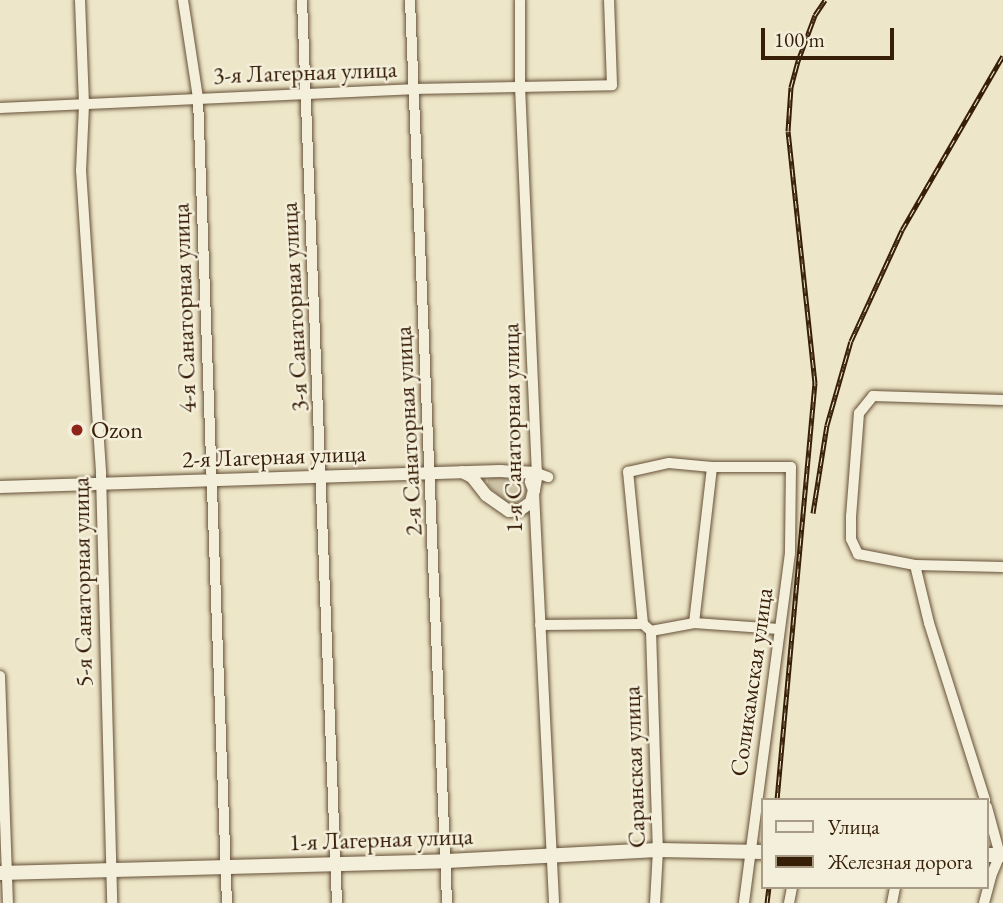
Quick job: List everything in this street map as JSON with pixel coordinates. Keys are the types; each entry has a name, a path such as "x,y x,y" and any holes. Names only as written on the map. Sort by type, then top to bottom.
{"main road":[{"name":"1-я Лагерная улица","path":"3,873 447,861 657,850 756,852"}],"street":[{"name":"5-я Санаторная улица","path":"80,0 84,105 81,170 101,483 112,903"},
{"name":"4-я Санаторная улица","path":"183,0 198,98 227,903"},
{"name":"3-я Санаторная улица","path":"302,0 323,475 337,903"},
{"name":"2-я Санаторная улица","path":"410,0 447,903"},
{"name":"1-я Санаторная улица","path":"520,0 520,86 543,475 534,489 554,903"},
{"name":"3-я Лагерная улица","path":"0,108 412,89 612,85 609,0"},
{"path":"1003,400 873,396 859,413 851,539 858,554 915,565 1003,567"},
{"name":"Саранская улица","path":"655,903 657,850 647,627 628,472 669,463 712,467"},
{"path":"694,623 712,467"},
{"name":"Соликамская улица","path":"712,467 790,467 790,553 779,629 756,852 744,903"},
{"name":"2-я Лагерная улица","path":"0,488 431,471 543,475"},
{"path":"461,472 472,477 486,495 509,510 526,507 534,489 528,478 516,472"},
{"path":"915,565 932,633 984,798"},
{"path":"540,625 647,627 694,623 779,629"},
{"path":"0,676 3,873 8,903"},
{"path":"989,817 997,855 990,871"}],"shaded area":[{"path":"489,477 521,479 526,487 526,495 516,504 507,503 487,485"}],"railway":[{"path":"777,798 815,383 788,131 791,87 798,61 815,15 825,0"},
{"path":"813,513 827,425 851,341 902,230 1003,56"},
{"path":"767,903 769,889"}],"place":[{"name":"Ozon","path":"77,430"}]}
